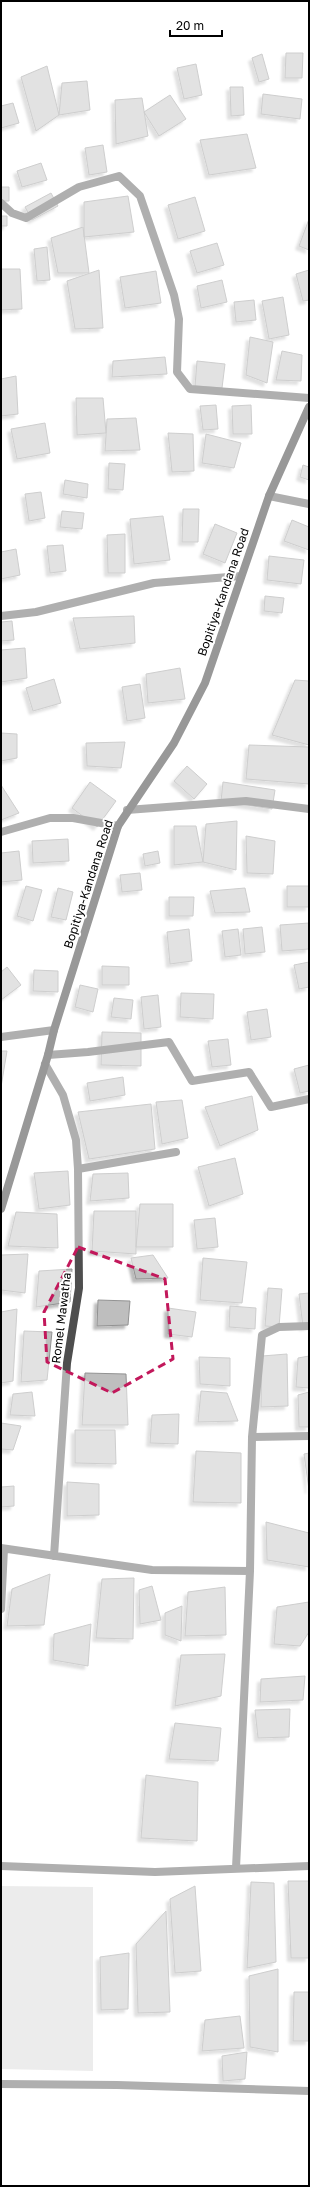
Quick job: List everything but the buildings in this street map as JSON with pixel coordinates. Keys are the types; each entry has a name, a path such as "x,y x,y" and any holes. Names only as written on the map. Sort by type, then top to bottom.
{"street":[{"path":"1,203 12,213 26,218 79,187 119,176 140,196 172,288 179,319 177,372 190,389 309,398"},
{"name":"Bopitiya-Kandana Road","path":"1,1209 48,1055 54,1030 118,826 127,810 174,743 205,683 269,496 309,407"},
{"path":"269,496 309,504"},
{"path":"1,616 36,612 154,583 241,576"},
{"path":"127,810 246,801 309,809"},
{"path":"1,832 50,818 73,818 118,826"},
{"path":"1,1037 54,1030"},
{"path":"48,1055 88,1052 169,1042 192,1081 249,1072 271,1107 309,1099"},
{"name":"Romel Mawatha","path":"45,1064 65,1103 76,1140 78,1169 79,1288 67,1363 54,1556"},
{"path":"78,1169 176,1152"},
{"path":"236,1868 250,1571 252,1437 262,1335 279,1327 309,1326"},
{"path":"252,1437 309,1436"},
{"path":"1,1609 3,1549 152,1570 250,1571"},
{"path":"1,1866 155,1872 309,1866"},
{"path":"1,2084 117,2084 309,2092"}],"highlighted area":[{"path":"78,1247 165,1279 173,1359 112,1393 47,1362 44,1312"}],"shaded area":[{"path":"1,1886 93,1887 93,2071 1,2069"}]}
